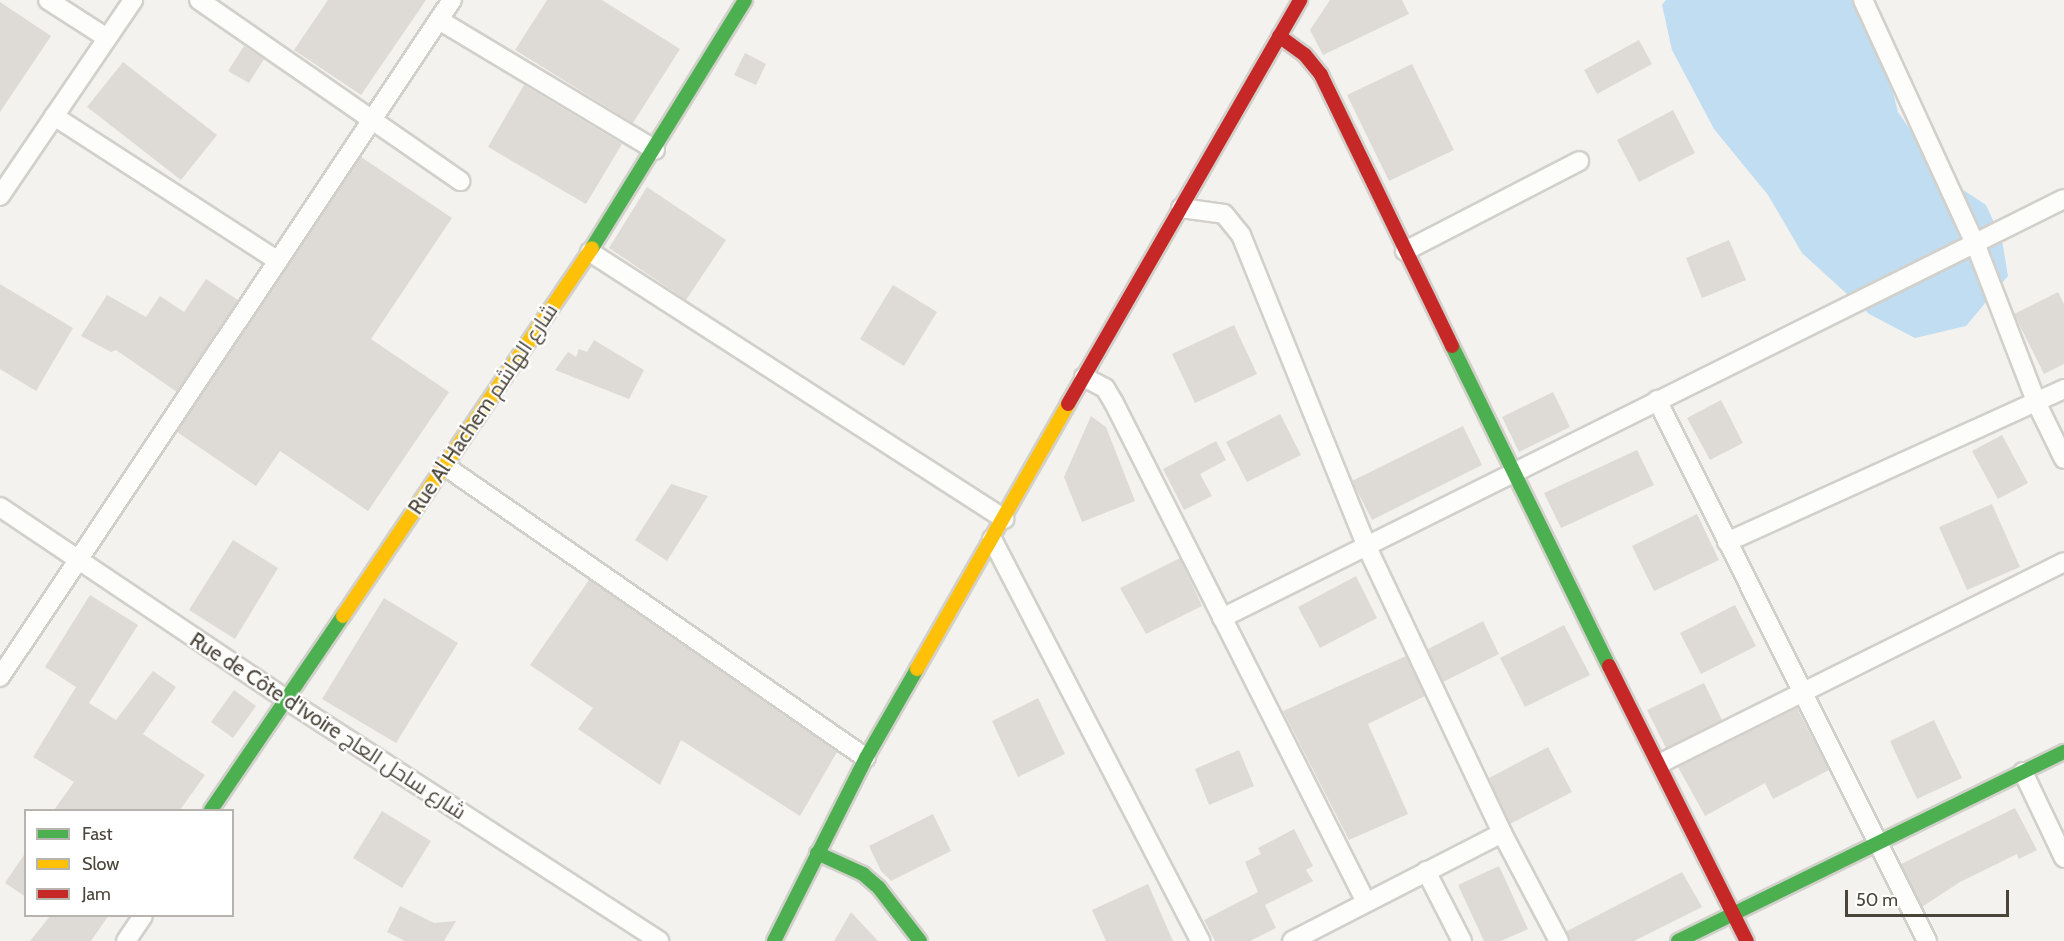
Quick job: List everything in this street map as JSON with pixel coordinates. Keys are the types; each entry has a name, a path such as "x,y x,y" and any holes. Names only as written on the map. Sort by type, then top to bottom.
{"street":[{"path":"48,0 107,38"},
{"path":"0,196 133,0"},
{"path":"199,0 460,181"},
{"path":"0,677 452,0"},
{"name":"Rue Al Hachem شارع الهاشم","path":"212,809 284,698 590,252 655,150 745,0"},
{"path":"774,941 866,758 1300,0"},
{"path":"1863,0 1975,243 2037,404 2064,459"},
{"path":"440,20 655,150"},
{"path":"1279,36 1305,55 1321,75 1512,472 1661,763 1747,941"},
{"path":"54,116 278,261"},
{"path":"1405,251 1579,161"},
{"path":"1222,618 2064,199"},
{"path":"1181,208 1224,214 1241,234 1366,545 1502,833 1559,941"},
{"path":"590,252 1004,519"},
{"path":"1084,377 1105,388 1114,403 1366,902"},
{"path":"1727,542 2037,404 2064,389"},
{"path":"1657,400 1800,694 1880,842 1927,941"},
{"path":"445,466 866,758"},
{"name":"Rue de Côte d'Ivoire شارع ساحل العاج","path":"0,507 284,698 659,941"},
{"path":"992,539 1200,941"},
{"path":"1661,763 2064,562"},
{"path":"1678,941 2064,752"},
{"path":"2024,772 2064,858"},
{"path":"1292,941 1502,833"},
{"path":"817,853 863,874 879,888 920,941"},
{"path":"1426,872 1462,941"},
{"path":"135,938 142,917"}],"water":[{"path":"1666,0 1863,0 1879,39 1898,112 1942,176 1986,205 2002,240 2008,276 1966,326 1915,338 1869,314 1802,253 1768,195 1714,129 1672,50 1662,5"}],"building":[{"path":"328,0 426,0 361,95 294,50"},
{"path":"547,0 602,0 680,49 633,123 515,50"},
{"path":"1330,0 1402,0 1409,14 1323,55 1310,30"},
{"path":"0,2 51,36 0,112"},
{"path":"1639,40 1652,64 1597,94 1584,70"},
{"path":"244,46 264,59 249,83 228,71"},
{"path":"745,53 766,64 756,85 734,75"},
{"path":"123,62 217,135 181,180 87,107"},
{"path":"1412,64 1454,150 1389,181 1347,95"},
{"path":"524,85 622,144 586,204 488,147"},
{"path":"1673,110 1695,153 1639,182 1617,140"},
{"path":"361,157 452,218 371,339 449,392 368,511 280,451 256,486 177,432"},
{"path":"647,187 726,240 686,300 609,248"},
{"path":"1729,240 1746,280 1702,298 1686,258"},
{"path":"206,279 238,300 177,392 116,350 111,352 81,336 107,295 146,317 160,296 184,312"},
{"path":"0,284 73,328 36,391 0,369"},
{"path":"893,285 937,312 904,366 860,339"},
{"path":"2058,292 2064,304 2064,364 2044,374 2014,314"},
{"path":"1234,325 1257,374 1195,403 1172,354"},
{"path":"594,340 644,370 629,399 555,370 568,352 576,357 579,349 587,352"},
{"path":"1553,392 1570,427 1519,452 1502,417"},
{"path":"1721,400 1743,443 1710,460 1687,418"},
{"path":"1280,414 1301,455 1247,482 1226,442"},
{"path":"1091,416 1106,427 1135,501 1082,522 1064,477"},
{"path":"1463,426 1482,465 1372,520 1352,481"},
{"path":"2002,435 2028,483 1998,499 1972,451"},
{"path":"1216,441 1226,460 1200,474 1212,496 1184,510 1163,469"},
{"path":"1637,450 1654,485 1561,528 1544,493"},
{"path":"671,484 708,496 667,561 635,540"},
{"path":"1992,504 2020,567 1967,590 1939,527"},
{"path":"1697,514 1719,560 1654,591 1632,546"},
{"path":"233,540 278,568 235,639 189,610"},
{"path":"1180,558 1202,606 1146,634 1120,588"},
{"path":"1356,576 1377,618 1320,648 1298,607"},
{"path":"589,580 837,752 800,816 681,740 660,785 578,729 593,708 530,665"},
{"path":"90,595 138,625 89,703 116,720 153,671 176,687 143,734 205,775 181,809 55,809 74,782 33,757 76,687 45,667"},
{"path":"384,598 458,643 396,743 322,699"},
{"path":"1735,605 1756,646 1701,674 1680,633"},
{"path":"1483,621 1499,654 1443,682 1428,649"},
{"path":"1564,625 1590,675 1525,707 1500,658"},
{"path":"1406,656 1425,696 1368,724 1408,814 1349,840 1283,711"},
{"path":"1704,683 1722,720 1666,748 1647,710"},
{"path":"234,690 256,706 233,738 211,722"},
{"path":"1038,698 1065,754 1018,777 992,721"},
{"path":"1797,708 1829,770 1773,799 1765,783 1705,816 1678,767"},
{"path":"1934,720 1962,778 1917,799 1890,741"},
{"path":"1548,747 1572,792 1510,824 1489,778"},
{"path":"1239,750 1254,786 1209,805 1195,769"},
{"path":"2015,808 2037,850 2019,859 2017,854 1960,882 1922,907 1901,864"},
{"path":"382,811 431,841 402,888 353,858"},
{"path":"933,814 951,851 891,881 881,871 869,846"},
{"path":"1294,829 1313,866 1306,870 1313,881 1265,905 1276,928 1250,941 1215,941 1204,920 1258,892 1245,862 1261,854 1258,848"},
{"path":"24,855 24,896 5,883"},
{"path":"1499,866 1528,929 1501,941 1484,941 1458,885"},
{"path":"1682,872 1702,907 1634,941 1570,941 1567,931"},
{"path":"1148,884 1173,941 1106,941 1092,910"},
{"path":"400,906 434,923 456,921 444,941 405,941 387,932"},
{"path":"851,912 878,941 834,941"},
{"path":"49,917 108,917 91,941 30,941"}],"traffic: fast":[{"path":"592,248 745,0"},
{"path":"1452,346 1609,666"},
{"path":"212,809 343,616"},
{"path":"774,941 866,758 917,669"},
{"path":"1678,941 2064,752"},
{"path":"817,853 863,874 879,888 920,941"}],"traffic: slow":[{"path":"343,616 592,248"},
{"path":"917,669 1068,404"}],"traffic: jam":[{"path":"1068,404 1300,0"},
{"path":"1279,36 1305,55 1321,75 1452,346"},
{"path":"1609,666 1747,941"}]}
